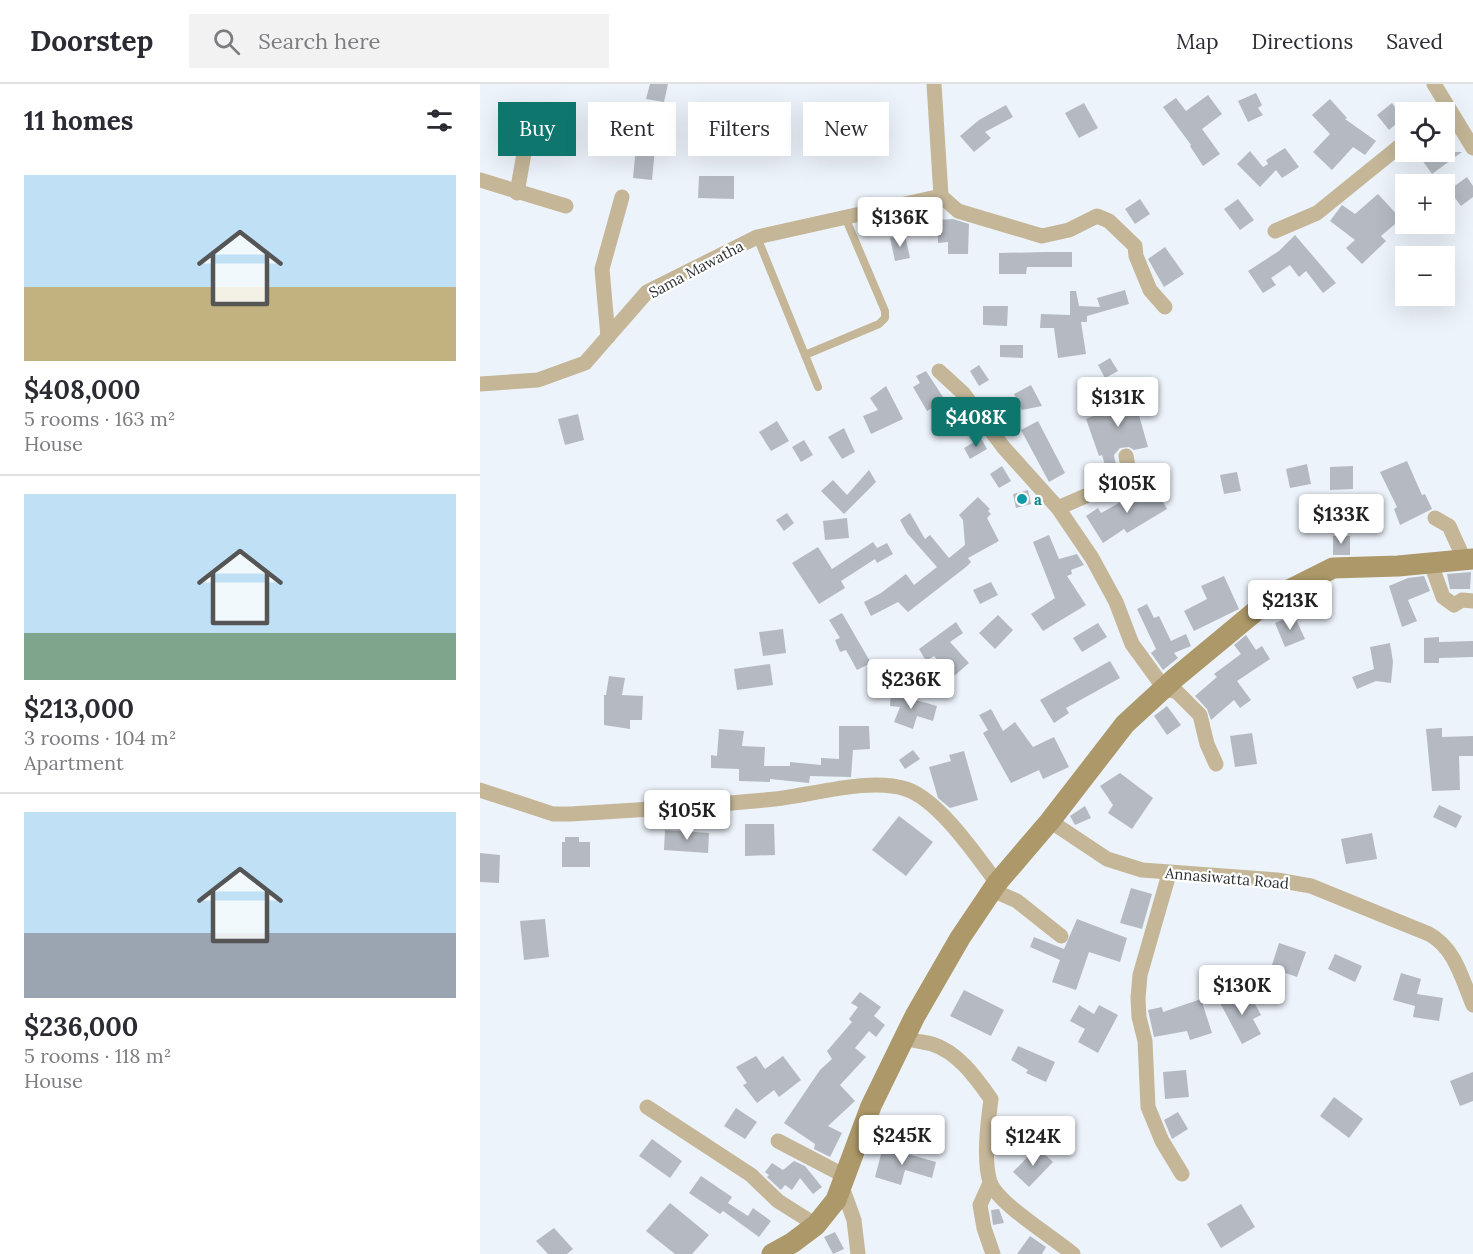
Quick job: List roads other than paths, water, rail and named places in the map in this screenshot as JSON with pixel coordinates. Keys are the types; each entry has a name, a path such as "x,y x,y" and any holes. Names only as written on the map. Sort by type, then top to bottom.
{"street":[{"path":"934,84 941,196 958,212 1042,236 1069,230 1097,216 1109,221 1135,246 1136,256 1150,290 1165,308"},
{"path":"1434,84 1441,102"},
{"path":"1455,124 1473,148"},
{"path":"1275,231 1317,213 1395,150"},
{"path":"517,193 524,156"},
{"path":"480,180 566,206"},
{"name":"Sama Mawatha","path":"480,384 538,380 585,363 647,292 757,237 941,196"},
{"path":"608,337 602,269 622,197"},
{"path":"939,371 963,393 1004,448 1058,508 1092,558 1116,602 1132,644 1164,688 1177,692 1200,715 1207,744 1216,764"},
{"path":"1058,508 1125,479 1129,472 1126,456"},
{"path":"772,1254 792,1244 816,1225 836,1200 871,1106 960,938 995,886 1050,821 1125,724 1164,688 1269,600 1333,568 1469,560 1449,526 1435,518"},
{"path":"1431,564 1443,597 1454,605 1462,600 1473,601"},
{"path":"480,790 553,814 570,814 776,799 887,784 907,790 924,799 945,819 995,886 1061,936"},
{"name":"Annasiwatta Road","path":"1050,821 1107,859 1142,870 1170,874 1277,880 1311,886 1430,934 1442,941 1452,955 1473,1005"},
{"path":"1170,874 1140,975 1138,998 1145,1041 1148,1107 1162,1140 1182,1174"},
{"path":"905,1038 933,1044 947,1052 961,1062 991,1099 988,1128 990,1183 980,1205 993,1254"},
{"path":"647,1107 751,1175 778,1201 816,1225"},
{"path":"778,1141 843,1181 854,1220 858,1254"},
{"path":"990,1183 1017,1213 1053,1236 1073,1254"}],"lane":[{"path":"805,355 879,324 885,318 885,311 845,217"},
{"path":"757,237 818,387"}],"place":[{"name":"a","path":"1022,499"}]}
